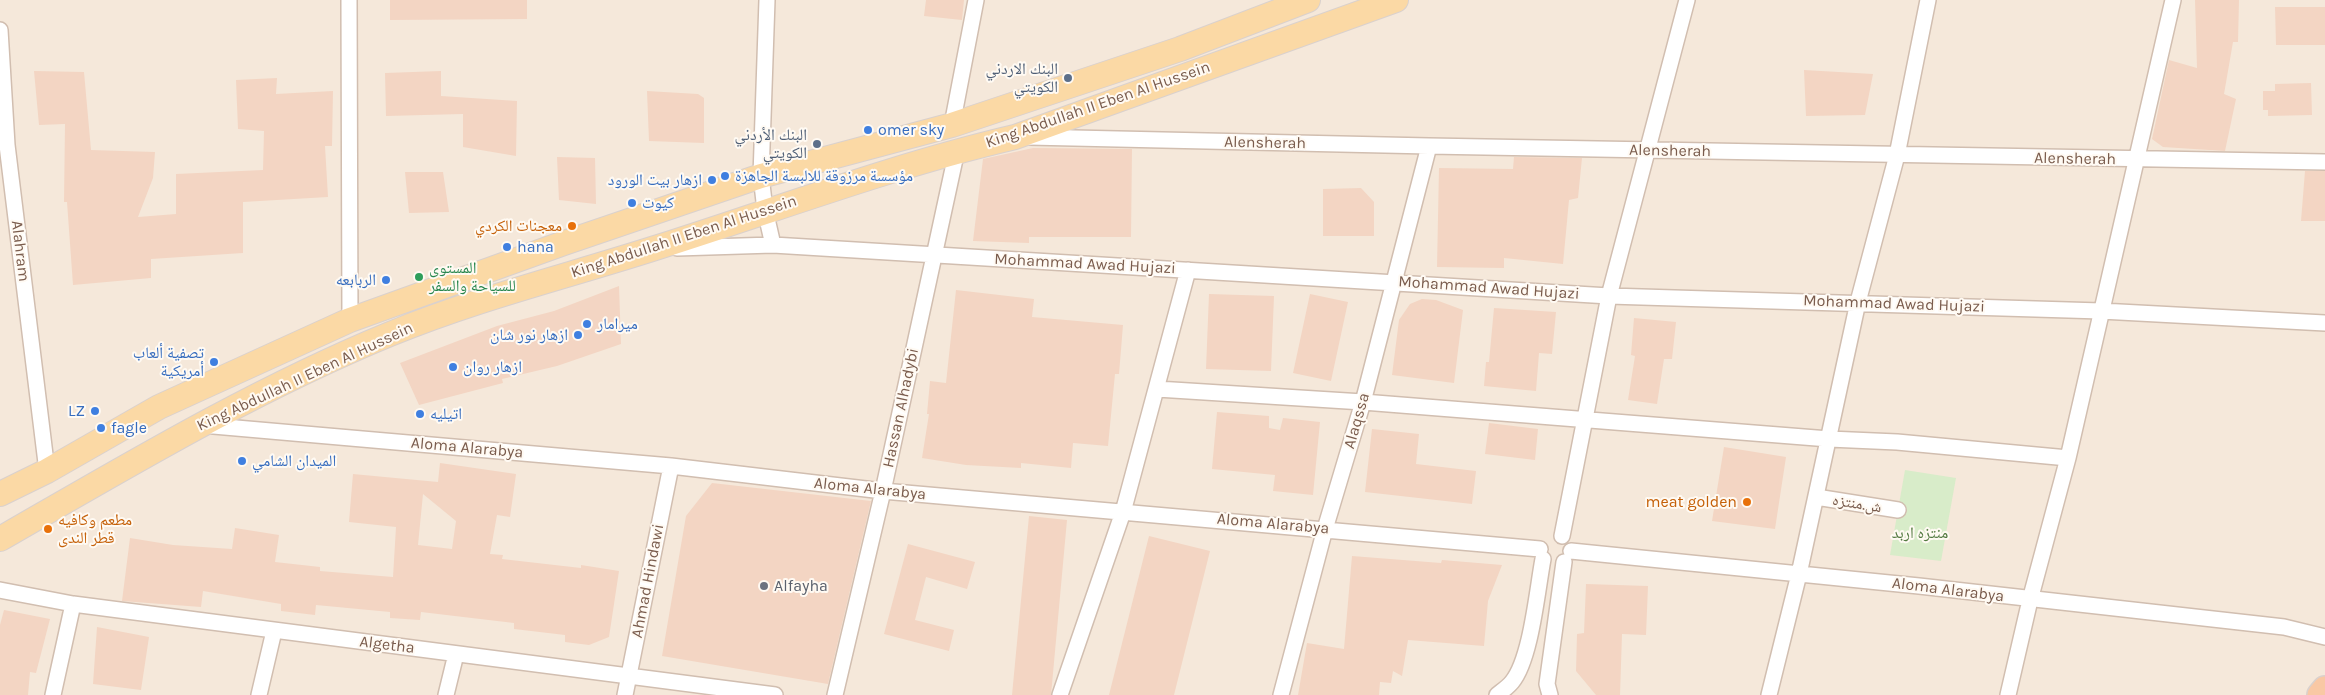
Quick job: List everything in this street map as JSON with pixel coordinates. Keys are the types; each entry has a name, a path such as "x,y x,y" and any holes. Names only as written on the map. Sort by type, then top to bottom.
{"highway":[{"path":"2320,695 2325,689"}],"main road":[{"name":"King Abdullah II Eben Al Hussein","path":"0,494 47,471 159,407 350,320 554,246 761,176 952,125 1180,48 1308,0"},
{"name":"King Abdullah II Eben Al Hussein","path":"0,539 200,425 388,334 503,294 653,249 765,210 957,150 1015,136 1396,0"}],"street":[{"path":"349,0 350,320"},
{"path":"767,0 761,176 765,210 773,245"},
{"path":"952,125 976,0"},
{"path":"1562,536 1609,296 1687,0"},
{"path":"1769,695 1799,574 1858,302 1897,155 1928,0"},
{"path":"2008,695 2030,600 2068,458 2173,0"},
{"name":"Alahram","path":"0,30 7,145 47,471"},
{"name":"Alensherah","path":"1015,136 1429,146 2325,162"},
{"name":"Alaqssa","path":"1281,695 1325,529 1363,402 1429,146"},
{"name":"Hassan Alhadybi","path":"835,695 883,491 957,150"},
{"name":"Mohammad Awad Hujazi","path":"653,249 773,245 1609,296 2101,310 2325,323"},
{"path":"1060,695 1123,512 1188,270"},
{"path":"1157,390 1363,402 1829,439 1897,442 2068,458"},
{"name":"Aloma Alarabya","path":"200,425 670,466 883,491 1325,529 1541,554"},
{"name":"Ahmad Hindawi","path":"625,695 670,466"},
{"name":"ش.منتزه","path":"1816,497 1898,510"},
{"path":"1497,695 1512,682 1522,665 1528,645 1545,538 1556,534 1562,536 1569,543 1547,684 1550,695"},
{"path":"1541,554 1551,565 1568,557"},
{"name":"Aloma Alarabya","path":"1568,557 1799,574 2284,627 2325,637"},
{"name":"Algetha","path":"0,590 73,604 775,695"},
{"path":"53,695 73,604"},
{"path":"258,695 274,630"},
{"path":"446,695 456,654"}],"shaded area":[{"path":"0,0 2325,0 2325,695 0,695"}],"green space":[{"name":"منتزه اربد","path":"1905,470 1956,478 1941,561 1890,555"}],"building":[{"path":"390,0 527,0 527,19 390,20"},
{"path":"926,0 964,0 962,20 924,16"},
{"path":"2195,0 2239,0 2238,42 2233,42 2224,94 2236,99 2225,151 2163,147 2152,139 2169,60 2197,68"},
{"path":"2275,7 2325,7 2325,45 2276,45"},
{"path":"1804,70 1873,74 1865,115 1806,116"},
{"path":"34,71 84,72 91,150 155,152 153,178 138,217 176,214 176,174 263,170 264,131 238,129 236,80 277,78 276,94 333,91 332,146 325,146 328,197 243,202 243,253 151,259 151,278 73,285 67,202 64,202 65,124 39,125"},
{"path":"441,71 441,96 517,101 516,156 463,147 463,114 386,116 385,73"},
{"path":"2311,83 2312,115 2268,116 2268,110 2263,110 2263,91 2275,91 2275,84"},
{"path":"647,91 698,94 704,98 704,143 649,141"},
{"path":"1033,148 1132,149 1131,237 1029,237 1029,243 973,241 983,159"},
{"path":"557,157 595,158 596,204 559,200"},
{"path":"1514,157 1582,158 1578,198 1569,200 1563,264 1504,258 1504,268 1437,267 1439,168 1513,169"},
{"path":"2305,171 2325,171 2325,221 2301,221"},
{"path":"405,172 443,172 449,212 409,213"},
{"path":"1361,188 1374,202 1374,236 1323,236 1323,189"},
{"path":"619,286 621,344 557,366 502,379 503,383 419,405 400,363 497,326 554,311"},
{"path":"956,290 1034,299 1032,317 1123,325 1119,374 1115,374 1108,446 1073,443 1071,468 1021,463 1021,468 966,465 922,458 929,414 927,414 930,381 946,383"},
{"path":"1209,294 1274,296 1271,371 1206,369"},
{"path":"1310,294 1348,302 1331,381 1293,373"},
{"path":"1422,299 1436,300 1463,310 1454,383 1392,375 1399,320 1410,304"},
{"path":"1494,308 1556,312 1552,354 1539,353 1536,391 1484,386 1486,362 1489,362"},
{"path":"1634,318 1676,322 1672,359 1664,359 1657,404 1628,400 1635,356 1631,355"},
{"path":"1217,412 1269,416 1269,428 1280,430 1283,418 1320,422 1313,495 1273,491 1275,475 1212,469"},
{"path":"1489,423 1538,429 1535,460 1485,454"},
{"path":"1372,429 1419,434 1416,464 1476,471 1472,504 1365,492"},
{"name":"meat golden","path":"1724,447 1786,457 1775,529 1712,521"},
{"path":"440,463 516,474 510,517 497,515 490,554 503,555 502,559 581,568 581,565 619,571 609,637 589,645 565,642 565,635 514,629 514,623 421,612 420,620 390,618 390,612 316,605 315,615 281,611 281,604 203,591 201,607 122,601 130,538 173,545 232,549 235,528 279,535 275,562 320,567 320,571 393,577 396,527 349,522 353,474 438,482","holes":["423,494 456,521 452,549 418,545"]},
{"name":"Alfayha","path":"712,483 871,501 828,684 662,656 686,516"},
{"path":"1029,516 1067,520 1051,695 1012,695"},
{"path":"1149,536 1210,551 1174,695 1109,695"},
{"path":"908,544 975,562 967,589 926,577 915,620 954,630 949,651 884,634"},
{"path":"1352,556 1441,563 1442,560 1502,565 1488,601 1484,646 1408,640 1402,676 1393,671 1391,683 1380,682 1379,695 1298,695 1307,643 1344,649"},
{"path":"1586,584 1648,586 1646,635 1622,634 1620,695 1596,695 1576,671 1577,634 1584,633"},
{"path":"4,610 50,619 36,673 30,672 28,695 0,695 0,625"},
{"path":"97,627 149,637 141,690 93,684"}],"place":[{"name":"البنك الاردني الكويتي","path":"1068,78"},
{"name":"omer sky","path":"868,130"},
{"name":"البنك الأردني الكويتي","path":"817,144"},
{"name":"مؤسسة مرزوقة للالبسة الجاهزة","path":"725,176"},
{"name":"ازهار بيت الورود","path":"712,180"},
{"name":"كيوت","path":"632,203"},
{"name":"معجنات الكردي","path":"572,226"},
{"name":"hana","path":"507,247"},
{"name":"المستوى للسياحة والسفر","path":"419,277"},
{"name":"الربابعه","path":"386,280"},
{"name":"ميرامار","path":"587,324"},
{"name":"ازهار نور شان","path":"578,335"},
{"name":"تصفية ألعاب أمريكية","path":"214,362"},
{"name":"ازهار روان","path":"453,367"},
{"name":"LZ","path":"95,411"},
{"name":"اتيليه","path":"420,414"},
{"name":"fagle","path":"101,428"},
{"name":"الميدان الشامي","path":"242,461"},
{"name":"meat golden","path":"1747,502"},
{"name":"مطعم وكافيه قطر الندى","path":"48,529"},
{"name":"Alfayha","path":"764,586"}]}
